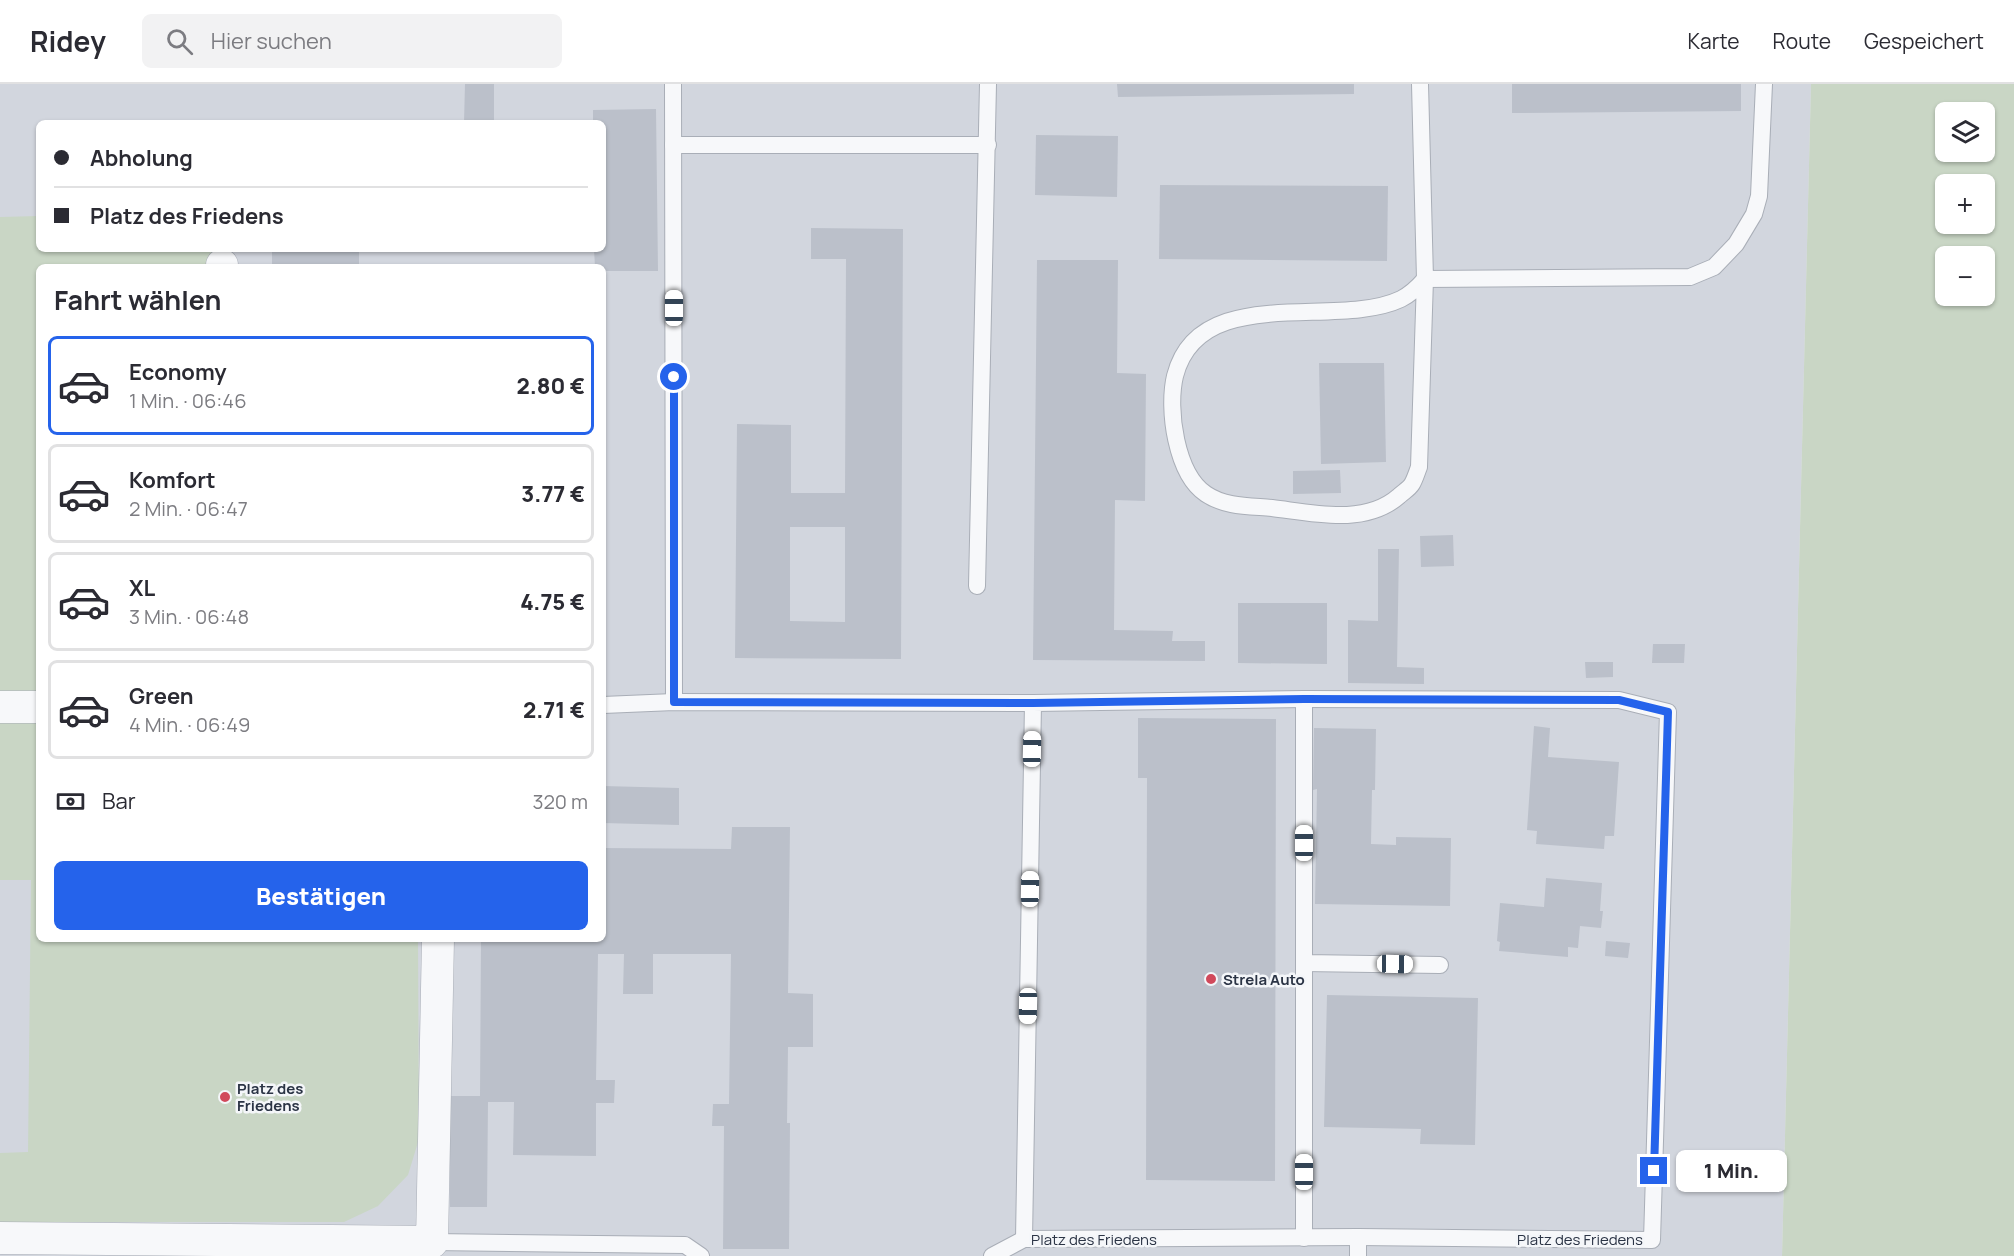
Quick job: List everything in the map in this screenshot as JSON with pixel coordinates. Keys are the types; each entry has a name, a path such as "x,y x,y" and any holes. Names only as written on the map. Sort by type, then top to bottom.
{"street":[{"path":"0,707 36,707"},
{"path":"0,1238 220,1248 400,1249 432,1242 438,942"}],"lane":[{"path":"673,84 674,702"},
{"path":"977,586 988,84"},
{"path":"1420,84 1425,279 1419,467 1412,485 1392,503 1367,513 1341,516 1227,504 1206,494 1193,482 1179,448 1172,410 1173,388 1181,358 1210,328 1238,319 1270,313 1382,305 1414,291 1425,279 1690,277 1714,267 1736,244 1748,226 1759,196 1764,84"},
{"path":"674,145 988,144"},
{"path":"1304,699 1304,1238"},
{"name":"Platz des Friedens","path":"606,705 674,702 1619,700 1668,712 1652,1239 1358,1237 1024,1239 1033,703"},
{"path":"1304,963 1440,965"},
{"path":"1358,1237 1358,1256"},
{"path":"992,1256 1024,1239"},
{"path":"432,1242 483,1249 685,1245 701,1256"}],"shaded area":[{"path":"0,84 1811,84 1782,1256 0,1256"}],"green space":[{"path":"1811,84 2014,84 2014,1256 1782,1256"},
{"path":"36,216 36,252 222,252 222,264 36,264 36,707 0,707 0,217"},
{"name":"Platz des Friedens","path":"0,721 36,721 36,942 418,942 419,1139 408,1175 378,1206 344,1222 0,1222 0,1153 28,1152 31,880 0,880"}],"building":[{"path":"465,84 494,84 494,120 464,120"},
{"path":"1117,84 1354,84 1354,94 1118,97"},
{"path":"1512,84 1741,84 1741,111 1512,113"},
{"path":"656,109 658,271 606,271 606,264 595,264 594,252 606,252 606,120 593,120 593,110"},
{"path":"1036,135 1118,136 1117,197 1035,195"},
{"path":"1160,185 1388,186 1387,261 1159,259"},
{"path":"811,228 903,229 901,659 735,658 737,424 791,425 791,493 845,493 846,259 811,259","holes":["790,527 845,527 845,622 790,621"]},
{"path":"272,252 359,252 359,264 272,264"},
{"path":"1037,260 1118,260 1117,373 1146,374 1145,501 1115,500 1114,630 1173,631 1172,641 1205,641 1205,661 1033,660"},
{"path":"1319,363 1384,363 1386,462 1321,464"},
{"path":"1340,470 1341,493 1293,494 1293,471"},
{"path":"1453,535 1454,566 1421,567 1420,536"},
{"path":"1378,549 1399,549 1397,667 1424,668 1424,684 1348,683 1348,620 1378,621"},
{"path":"1238,603 1327,603 1327,664 1238,663"},
{"path":"1653,644 1685,644 1684,663 1652,663"},
{"path":"1585,662 1613,662 1613,677 1586,678"},
{"name":"Strela Auto","path":"1138,718 1276,719 1275,1181 1146,1180 1147,778 1138,778"},
{"path":"1534,726 1550,728 1548,757 1619,762 1614,836 1605,836 1604,849 1536,844 1537,831 1527,830"},
{"path":"1314,728 1376,729 1371,844 1396,845 1396,837 1451,838 1450,906 1315,904 1317,789 1313,790"},
{"path":"606,786 679,788 679,825 606,823"},
{"path":"732,827 790,827 788,993 813,994 813,1047 788,1047 789,1249 723,1249 724,1126 712,1126 713,1104 729,1104 731,954 653,954 653,994 623,994 624,954 598,954 596,1080 615,1080 614,1103 596,1103 596,1156 513,1155 514,1102 488,1102 487,1207 450,1207 450,1096 480,1096 481,942 606,942 606,848 731,849"},
{"path":"1546,878 1602,883 1601,928 1580,926 1578,948 1568,947 1568,957 1499,951 1500,942 1497,941 1500,903 1544,907"},
{"path":"1606,941 1630,943 1628,958 1605,956"},
{"path":"1327,995 1478,998 1475,1145 1420,1144 1421,1129 1324,1127"}],"place":[{"name":"Strela Auto","path":"1211,979"},
{"name":"Platz des Friedens","path":"225,1097"}],"route":[{"path":"674,377 674,702 1619,700 1668,712 1654,1171"}]}
